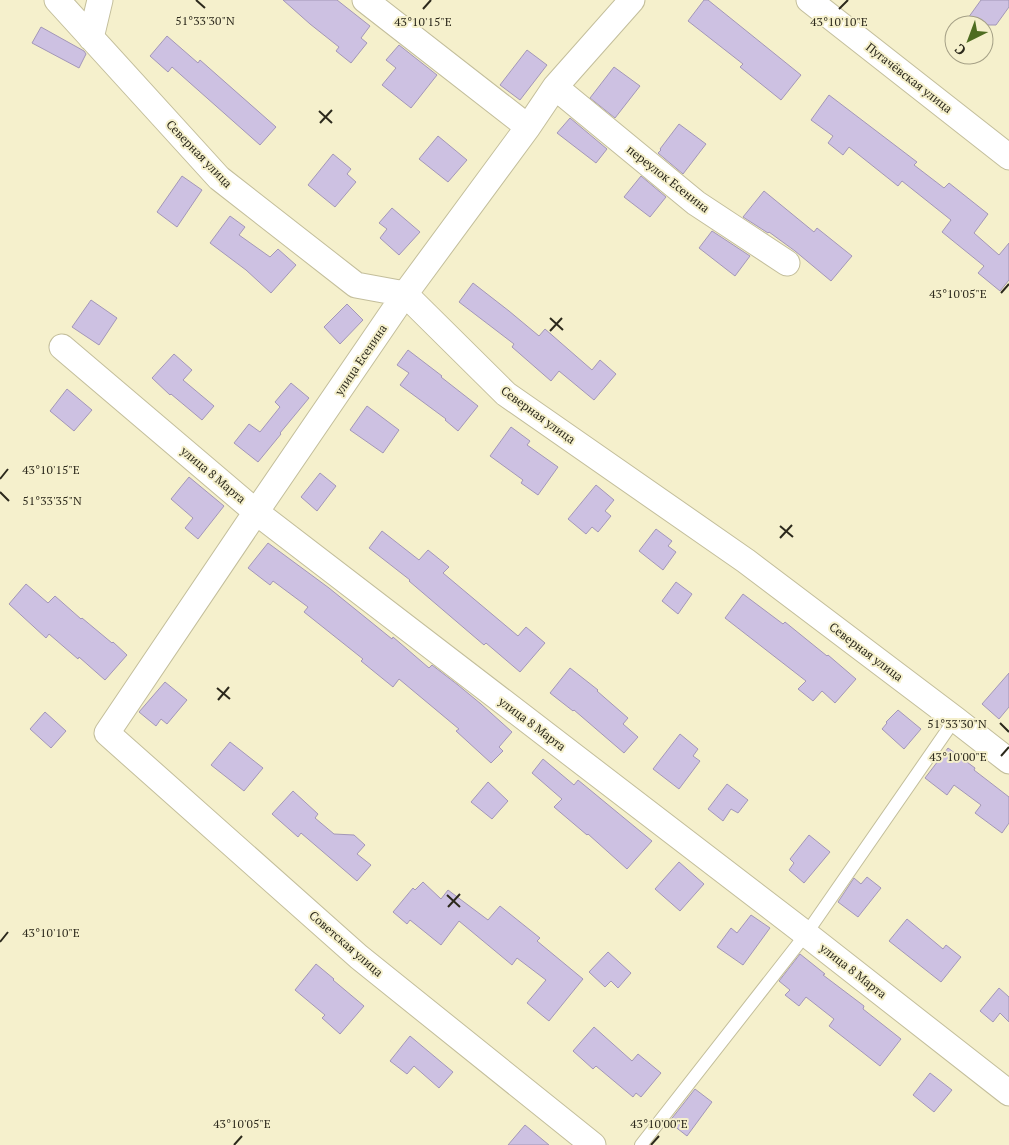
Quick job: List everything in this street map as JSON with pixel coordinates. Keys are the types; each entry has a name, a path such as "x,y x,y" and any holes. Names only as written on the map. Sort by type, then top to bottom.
{"street":[{"name":"Северная улица","path":"57,0 219,178 356,285 405,294 506,394 746,561 1009,761"},
{"path":"90,38 100,0"},
{"path":"364,0 528,127"},
{"name":"улица Есенина","path":"107,733 405,294 528,127 555,87 632,0"},
{"name":"Пугачёвская улица","path":"808,0 1009,157"},
{"name":"переулок Есенина","path":"555,87 696,202 787,263"},
{"name":"улица 8 Марта","path":"62,347 256,512 806,934 1009,1093"},
{"name":"Советская улица","path":"107,733 359,957 592,1145"}],"lane":[{"path":"641,1145 806,934 955,719"}],"building":[{"path":"283,0 337,0 370,26 361,38 367,43 351,63 336,51 339,47"},
{"path":"704,0 708,0 801,75 781,100 740,67 743,64 688,21"},
{"path":"981,0 1009,0 1009,7 996,25 994,25 994,15 970,15"},
{"path":"41,27 84,51 86,54 79,68 32,43"},
{"path":"167,36 198,63 200,60 276,127 260,145 172,67 168,72 150,56"},
{"path":"399,45 437,75 411,108 382,85 396,68 386,60"},
{"path":"527,50 547,65 520,100 500,85"},
{"path":"614,67 640,86 615,118 590,98"},
{"path":"829,95 917,162 914,165 944,188 949,183 988,214 974,233 999,255 1009,243 1009,280 1000,291 978,273 984,266 942,232 951,220 902,181 898,186 849,147 843,155 828,143 833,136 811,120"},
{"path":"570,118 607,149 596,163 557,133"},
{"path":"679,124 706,144 683,174 658,153"},
{"path":"438,136 467,160 448,182 419,159"},
{"path":"333,154 351,169 347,174 356,182 335,207 308,185"},
{"path":"182,176 202,190 177,227 157,212"},
{"path":"641,176 666,197 650,217 624,197"},
{"path":"764,191 814,232 817,228 852,256 831,281 769,232 743,217"},
{"path":"392,208 420,232 399,255 380,238 387,229 379,223"},
{"path":"230,216 245,227 239,235 270,257 278,249 296,265 271,293 246,270 210,243"},
{"path":"712,231 750,256 735,276 699,248"},
{"path":"473,283 539,336 545,329 592,370 600,360 616,374 594,400 559,371 551,381 512,347 514,344 459,302"},
{"path":"91,300 117,318 99,345 72,327"},
{"path":"347,304 363,320 340,344 324,327"},
{"path":"408,350 478,406 458,431 446,419 400,385 409,373 397,365"},
{"path":"174,354 192,370 183,380 214,406 202,420 152,378"},
{"path":"291,383 309,398 258,462 234,443 249,424 260,432 280,407 275,402"},
{"path":"67,389 92,410 74,431 50,411"},
{"path":"367,406 399,430 383,453 350,430"},
{"path":"511,427 530,441 527,445 558,467 538,495 521,483 523,480 490,456"},
{"path":"320,473 336,486 317,511 301,497"},
{"path":"189,477 224,506 198,539 185,528 193,518 171,499"},
{"path":"596,485 614,500 605,511 611,516 598,532 592,527 586,534 568,519"},
{"path":"656,529 672,541 668,546 676,552 663,570 639,551"},
{"path":"382,531 419,560 428,550 449,567 443,573 518,636 526,627 545,643 520,672 486,643 484,645 410,580 369,548"},
{"path":"268,543 329,588 392,639 393,637 429,668 432,665 481,704 512,732 499,747 503,751 491,763 456,731 459,729 399,679 393,687 361,661 363,659 304,612 308,607 273,581 270,585 248,568"},
{"path":"676,582 692,594 678,614 662,601"},
{"path":"26,584 48,603 55,596 127,655 105,680 49,634 46,638 9,604"},
{"path":"743,594 783,624 785,622 856,679 835,703 822,691 813,701 798,689 806,681 725,618"},
{"path":"570,668 598,690 628,718 623,724 638,737 624,753 574,710 550,693"},
{"path":"1009,673 1009,707 999,719 982,704"},
{"path":"165,682 187,700 167,724 161,719 156,726 139,712"},
{"path":"898,710 921,729 904,749 882,729"},
{"path":"45,712 66,731 51,748 30,729"},
{"path":"680,734 698,749 693,756 700,761 679,789 653,769"},
{"path":"230,742 263,768 244,791 211,765"},
{"path":"948,748 1009,797 1009,823 1002,833 975,813 981,805 954,785 947,795 925,778"},
{"path":"543,759 574,785 578,780 652,841 627,869 554,807 562,799 532,773"},
{"path":"488,782 508,801 492,819 471,802"},
{"path":"727,784 748,800 738,813 731,809 723,821 708,809"},
{"path":"293,791 318,814 315,818 334,834 354,835 365,845 357,854 371,865 357,881 301,833 298,837 272,814"},
{"path":"809,835 830,852 804,883 789,870 794,863 790,859"},
{"path":"679,862 704,884 680,911 655,889"},
{"path":"867,877 881,888 858,917 838,902 854,878 861,884"},
{"path":"423,882 441,899 448,890 488,920 500,906 540,938 537,941 583,979 549,1021 527,1003 546,980 517,958 512,965 459,921 441,945 410,920 407,924 393,912 413,888 415,890"},
{"path":"751,915 770,928 743,965 717,947 731,928 737,933"},
{"path":"907,919 943,949 946,945 961,957 941,982 889,941"},
{"path":"608,952 631,973 618,988 611,981 605,987 589,972"},
{"path":"800,954 825,974 823,975 864,1006 863,1009 901,1039 880,1066 829,1026 834,1019 806,997 799,1006 785,995 790,990 779,981"},
{"path":"316,964 364,1006 340,1034 322,1018 325,1015 295,990"},
{"path":"999,988 1009,997 1009,1022 1000,1013 993,1022 980,1011"},
{"path":"594,1027 632,1061 638,1054 661,1073 641,1097 636,1093 633,1097 596,1066 593,1069 573,1051"},
{"path":"410,1036 453,1072 439,1088 414,1066 407,1074 390,1061"},
{"path":"930,1073 952,1090 934,1112 913,1095"},
{"path":"695,1089 712,1102 687,1136 669,1122"},
{"path":"525,1125 549,1145 508,1145"}]}
